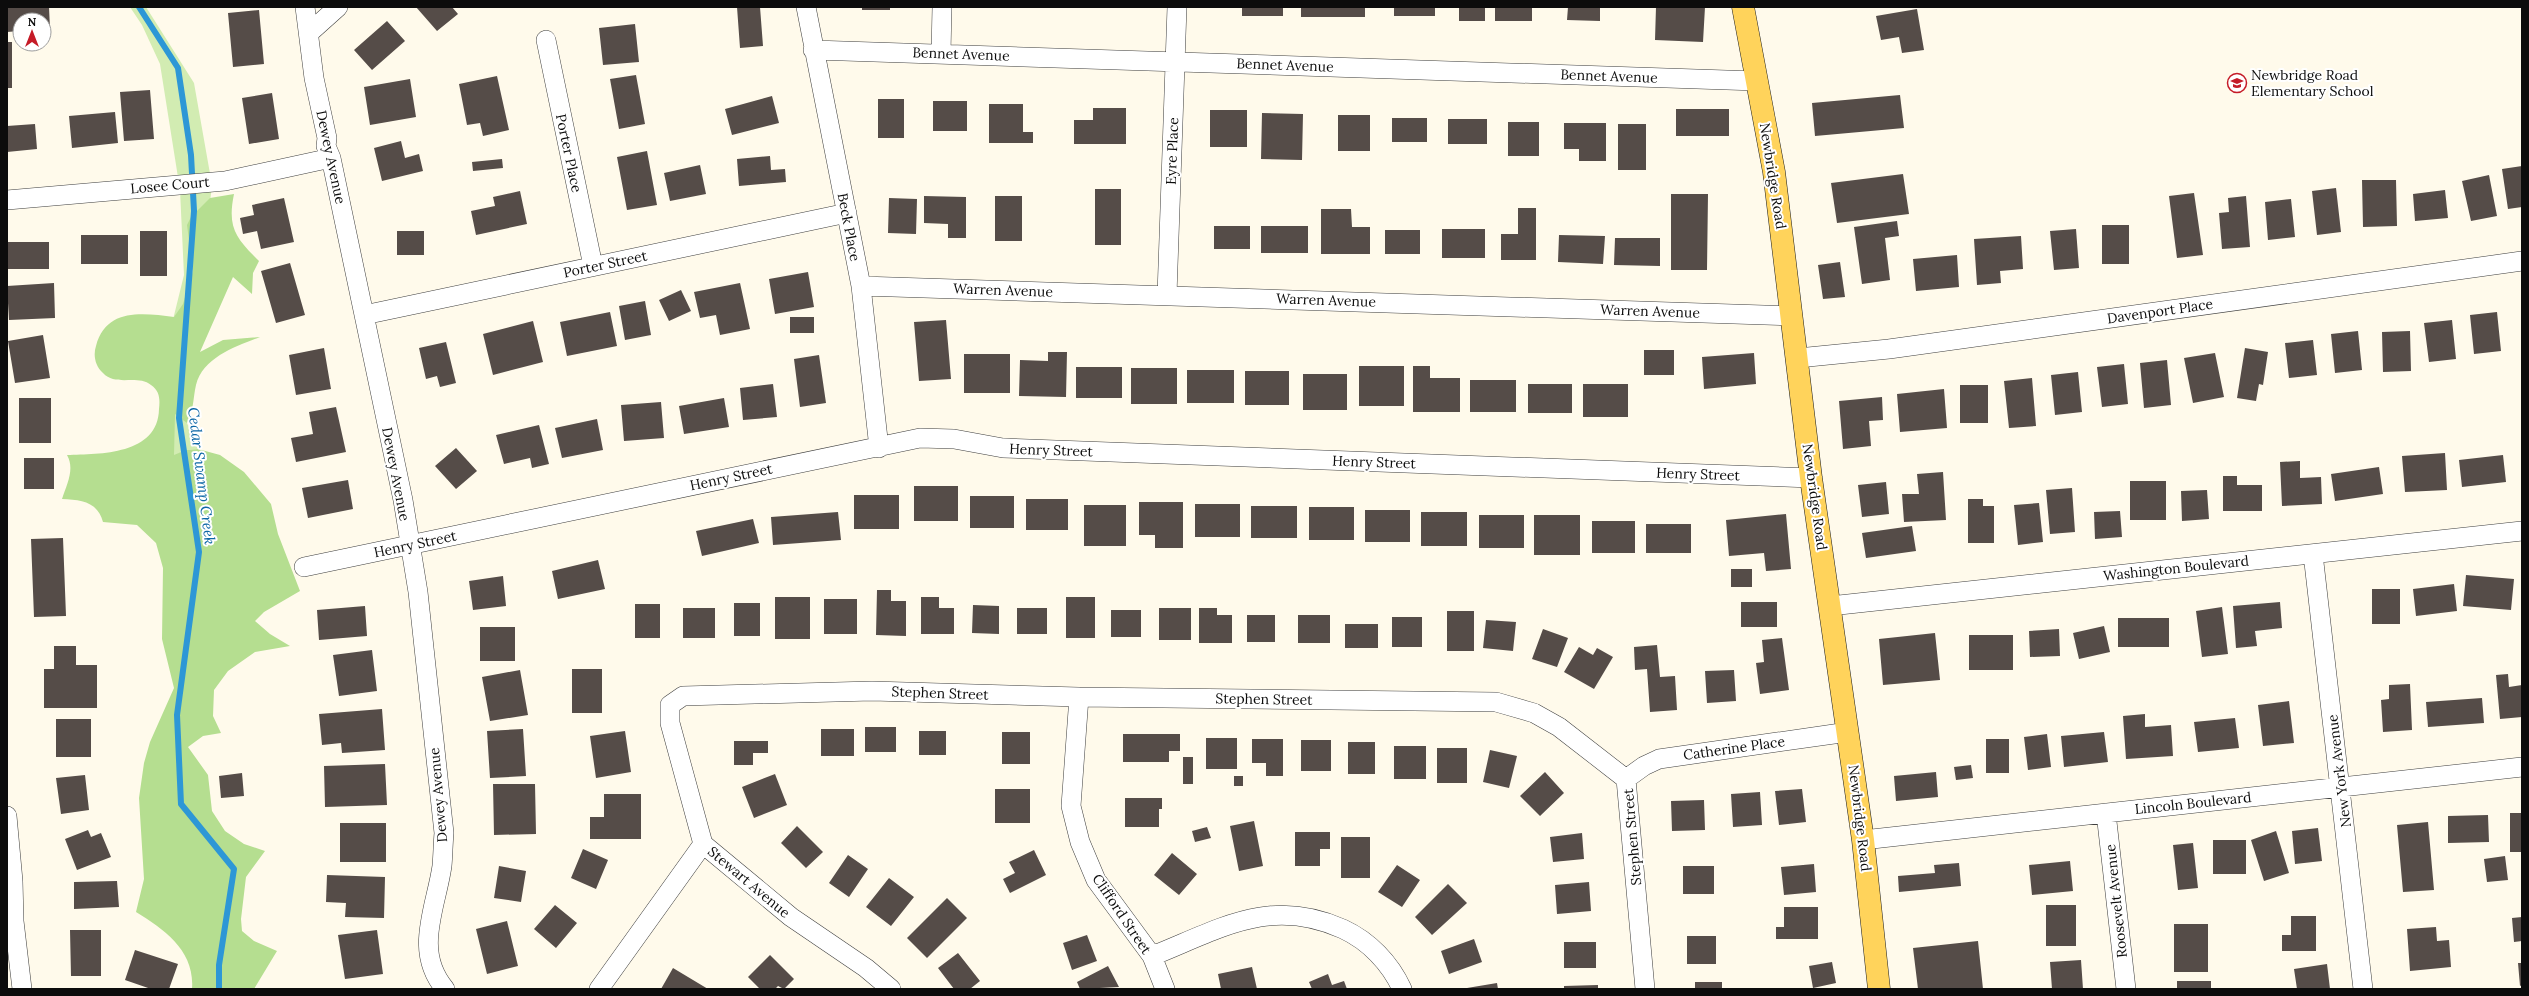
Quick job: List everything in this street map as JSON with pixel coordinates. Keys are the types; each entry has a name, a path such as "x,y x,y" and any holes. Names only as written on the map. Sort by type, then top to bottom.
{"main road":[{"name":"Newbridge Road","path":"1744,7 1774,172 1798,358 1811,478 1863,840 1879,989"}],"street":[{"name":"Dewey Avenue","path":"305,7 314,78 327,138 326,146 331,158 403,500 408,545 418,592 444,833 442,867 429,919 427,942 432,968 445,989"},
{"path":"309,33 338,7"},
{"name":"Beck Place","path":"806,7 813,50 861,286 879,448"},
{"path":"941,53 942,7"},
{"name":"Eyre Place","path":"1167,295 1177,7"},
{"name":"Porter Place","path":"546,40 593,266"},
{"name":"Bennet Avenue","path":"813,50 941,53 1757,81"},
{"name":"Losee Court","path":"7,200 225,180 331,158"},
{"name":"Porter Street","path":"364,314 846,213"},
{"name":"Davenport Place","path":"1798,358 1889,349 2522,261"},
{"name":"Warren Avenue","path":"861,286 1792,316"},
{"name":"Henry Street","path":"304,567 784,466 879,448 920,438 954,439 1003,448 1811,478"},
{"name":"Washington Boulevard","path":"1830,606 2522,531"},
{"name":"New York Avenue","path":"2313,554 2341,787 2363,989"},
{"name":"Stephen Street","path":"670,705 683,696 872,691 1079,697 1496,702 1534,714 1559,726 1626,779 1645,989"},
{"name":"Clifford Street","path":"1079,697 1072,806 1080,842 1096,880 1152,956 1165,989"},
{"name":"Stewart Avenue","path":"670,705 670,723 703,844 791,917 866,968 891,989"},
{"name":"Catherine Place","path":"1626,779 1644,766 1659,759 1848,732"},
{"name":"Lincoln Boulevard","path":"1863,840 2522,767"},
{"name":"Roosevelt Avenue","path":"2106,813 2126,989"},
{"path":"7,816 13,881 11,921 22,989"},
{"path":"599,989 703,844"},
{"path":"1152,956 1246,919 1272,914 1299,914 1322,919 1356,935 1370,945 1402,989"}],"green space":[{"path":"130,7 146,7 194,83 212,185 187,406 187,423 198,449 186,450 174,456 164,356 184,275 180,190 160,64 142,25"},
{"path":"234,194 232,216 235,232 244,246 259,261 253,273 252,294 233,277 200,352 223,340 260,337 241,344 222,354 213,360 200,375 196,385 192,409 187,423 175,414 174,455 186,450 198,449 220,455 244,472 271,504 278,534 300,591 264,612 255,621 270,634 290,646 255,652 228,671 214,690 213,716 221,733 203,736 188,747 208,775 212,811 225,831 244,844 265,851 246,877 241,919 242,931 254,941 277,951 254,989 192,989 192,976 189,963 176,943 157,926 136,912 144,879 139,798 144,763 150,742 174,688 162,639 163,568 156,543 137,525 103,522 97,510 87,503 76,500 62,499 70,471 67,455 95,454 125,449 138,444 149,435 156,424 159,399 158,393 154,387 139,380 120,380 108,377 98,367 95,360 95,353 101,334 108,325 117,319 127,316 150,314 174,317 183,304 193,271 187,225 191,217 210,198"}],"building":[{"path":"7,7 49,7 49,12 12,12 12,32 7,32"},
{"path":"416,7 452,7 458,14 437,31"},
{"path":"737,7 760,7 763,46 740,48"},
{"path":"862,7 890,7 890,10 862,10"},
{"path":"1242,7 1283,7 1283,16 1242,16"},
{"path":"1301,7 1365,7 1365,17 1301,17"},
{"path":"1394,7 1435,7 1435,16 1394,16"},
{"path":"1459,7 1485,7 1485,21 1459,21"},
{"path":"1495,7 1532,7 1532,21 1495,21"},
{"path":"1568,7 1600,7 1600,21 1567,20"},
{"path":"1656,7 1705,7 1703,42 1655,40"},
{"path":"1917,9 1924,50 1902,53 1899,37 1881,40 1876,16"},
{"path":"259,10 264,64 233,67 228,13"},
{"path":"387,21 405,41 372,70 354,50"},
{"path":"635,24 639,62 603,65 599,28"},
{"path":"7,42 12,42 12,88 7,88"},
{"path":"636,75 645,124 619,129 610,79"},
{"path":"497,76 509,130 483,136 480,123 467,125 459,84"},
{"path":"410,79 416,117 370,125 364,87"},
{"path":"150,90 154,139 124,141 120,92"},
{"path":"272,93 279,139 249,144 242,98"},
{"path":"1900,95 1904,128 1815,136 1812,103"},
{"path":"772,96 779,123 732,135 725,109"},
{"path":"878,99 904,99 904,138 878,138"},
{"path":"933,101 967,101 967,131 933,131"},
{"path":"989,104 1023,104 1023,132 1033,132 1033,143 989,143"},
{"path":"1093,108 1126,108 1126,144 1074,144 1074,120 1093,120"},
{"path":"1676,109 1729,109 1729,136 1676,136"},
{"path":"1210,110 1247,110 1247,147 1210,147"},
{"path":"115,112 118,143 72,148 69,116"},
{"path":"1262,113 1303,114 1302,160 1261,159"},
{"path":"1338,115 1370,115 1370,151 1338,151"},
{"path":"1392,118 1427,118 1427,142 1392,142"},
{"path":"1448,119 1487,119 1487,144 1448,144"},
{"path":"1508,122 1539,122 1539,156 1508,156"},
{"path":"1564,123 1606,123 1606,161 1579,161 1579,149 1564,149"},
{"path":"35,124 37,149 7,152 7,126"},
{"path":"1618,124 1646,124 1646,170 1618,170"},
{"path":"401,141 405,158 419,154 423,171 382,181 374,148"},
{"path":"647,151 657,205 627,210 617,157"},
{"path":"770,156 771,170 785,169 786,182 739,186 737,159"},
{"path":"502,159 503,168 473,171 472,162"},
{"path":"700,165 706,194 670,201 664,173"},
{"path":"2522,166 2522,207 2508,209 2502,169"},
{"path":"1903,174 1909,214 1837,223 1831,183"},
{"path":"2489,175 2497,216 2471,221 2462,181"},
{"path":"2362,180 2396,180 2397,226 2363,227"},
{"path":"2336,188 2341,232 2317,235 2312,191"},
{"path":"1095,189 1121,189 1121,245 1095,245"},
{"path":"2445,190 2448,218 2415,221 2413,194"},
{"path":"520,191 527,224 476,235 471,211 495,206 493,197"},
{"path":"2194,193 2203,255 2177,258 2169,196"},
{"path":"1671,194 1708,194 1707,270 1671,270"},
{"path":"924,196 966,197 966,238 948,238 948,224 924,223"},
{"path":"995,196 1022,196 1022,241 995,241"},
{"path":"2246,196 2250,247 2222,249 2219,213 2229,212 2228,198"},
{"path":"284,198 294,242 261,249 257,231 243,234 240,218 254,215 252,205"},
{"path":"889,198 917,199 916,234 888,233"},
{"path":"2291,199 2295,237 2268,240 2265,202"},
{"path":"1518,208 1536,208 1536,260 1501,260 1501,234 1518,234"},
{"path":"1321,209 1351,209 1352,227 1370,227 1370,254 1321,254"},
{"path":"1897,221 1899,236 1885,238 1890,280 1862,284 1854,227"},
{"path":"2102,225 2129,225 2129,264 2102,264"},
{"path":"1214,226 1250,226 1250,249 1214,249"},
{"path":"1261,226 1308,226 1308,253 1261,253"},
{"path":"1442,229 1485,229 1485,258 1442,258"},
{"path":"2076,229 2079,268 2054,270 2050,231"},
{"path":"1385,230 1420,230 1420,254 1385,254"},
{"path":"140,231 167,231 167,276 140,276"},
{"path":"397,231 424,231 424,255 397,255"},
{"path":"81,235 128,235 128,264 81,264"},
{"path":"1559,235 1605,236 1603,264 1558,262"},
{"path":"2021,236 2023,269 2000,271 2001,283 1977,285 1974,239"},
{"path":"1615,238 1660,238 1660,266 1614,265"},
{"path":"7,242 49,242 49,269 7,269"},
{"path":"1957,255 1959,287 1916,291 1913,259"},
{"path":"1840,262 1845,297 1823,299 1818,265"},
{"path":"290,263 305,315 276,323 261,271"},
{"path":"808,272 814,307 775,314 769,279"},
{"path":"54,283 55,318 9,320 7,286"},
{"path":"740,283 750,329 720,335 716,315 700,318 694,292"},
{"path":"681,290 691,311 669,321 659,300"},
{"path":"645,301 651,335 625,340 619,306"},
{"path":"610,312 617,346 567,356 560,322"},
{"path":"2497,312 2501,351 2474,354 2470,315"},
{"path":"790,317 814,317 814,333 790,333"},
{"path":"946,320 951,379 919,381 914,322"},
{"path":"2452,320 2456,359 2429,362 2424,323"},
{"path":"533,321 543,362 493,375 483,334"},
{"path":"2358,331 2362,370 2335,373 2331,334"},
{"path":"2410,331 2411,371 2383,372 2382,332"},
{"path":"43,335 50,378 15,383 8,341"},
{"path":"2313,340 2317,375 2289,378 2285,343"},
{"path":"446,342 456,383 440,387 437,376 426,379 419,348"},
{"path":"324,348 331,389 296,395 289,355"},
{"path":"2245,348 2268,352 2263,385 2259,384 2256,401 2237,398"},
{"path":"1644,350 1674,350 1674,375 1644,375"},
{"path":"1048,352 1067,352 1066,397 1019,396 1020,360 1048,361"},
{"path":"1754,353 1756,384 1704,389 1702,357"},
{"path":"2215,353 2224,397 2193,403 2184,358"},
{"path":"964,354 1010,354 1010,393 964,393"},
{"path":"819,355 826,403 800,407 794,359"},
{"path":"2167,360 2171,405 2144,408 2140,363"},
{"path":"2124,364 2128,404 2102,407 2097,367"},
{"path":"1359,366 1404,366 1404,406 1359,406"},
{"path":"1413,366 1430,366 1430,378 1460,378 1460,412 1413,412"},
{"path":"1076,367 1122,367 1122,398 1076,398"},
{"path":"1131,368 1177,368 1177,404 1131,404"},
{"path":"1187,370 1234,370 1234,403 1187,403"},
{"path":"1245,371 1289,371 1289,405 1245,405"},
{"path":"2078,372 2082,412 2055,415 2051,375"},
{"path":"1303,374 1347,374 1347,410 1303,410"},
{"path":"2032,378 2036,426 2009,428 2004,381"},
{"path":"1470,380 1516,380 1516,412 1470,412"},
{"path":"773,384 777,417 743,420 740,388"},
{"path":"1528,384 1572,384 1572,413 1528,413"},
{"path":"1583,384 1628,384 1628,417 1583,417"},
{"path":"1960,385 1988,385 1988,423 1960,423"},
{"path":"1944,389 1947,428 1900,432 1897,394"},
{"path":"1882,397 1883,420 1869,421 1871,446 1843,449 1839,401"},
{"path":"19,398 51,398 51,443 19,443"},
{"path":"724,398 729,427 684,434 679,406"},
{"path":"661,402 664,438 624,441 621,405"},
{"path":"336,407 346,452 296,462 291,438 313,434 309,412"},
{"path":"597,419 603,450 562,458 555,428"},
{"path":"539,425 549,464 532,468 530,458 504,464 496,435"},
{"path":"456,448 477,471 456,489 435,466"},
{"path":"2445,453 2447,490 2405,492 2402,456"},
{"path":"2503,455 2506,482 2462,487 2459,460"},
{"path":"24,458 54,458 54,489 24,489"},
{"path":"2300,461 2300,478 2321,477 2322,504 2282,506 2280,462"},
{"path":"2379,467 2383,494 2335,501 2331,474"},
{"path":"1943,472 1946,520 1904,522 1902,494 1919,494 1917,474"},
{"path":"2223,476 2237,476 2237,485 2262,485 2262,511 2223,511"},
{"path":"348,480 353,509 308,518 302,488"},
{"path":"2130,481 2166,481 2166,520 2130,520"},
{"path":"1886,482 1889,514 1862,517 1858,485"},
{"path":"914,486 958,486 958,521 914,521"},
{"path":"2072,488 2075,532 2050,534 2046,490"},
{"path":"2207,490 2209,519 2182,521 2181,491"},
{"path":"854,495 899,495 899,529 854,529"},
{"path":"970,496 1014,496 1014,528 970,528"},
{"path":"1026,499 1068,499 1068,530 1026,530"},
{"path":"1968,499 1983,499 1983,506 1994,506 1994,543 1968,543"},
{"path":"1139,502 1183,502 1183,548 1155,548 1155,535 1139,535"},
{"path":"2039,503 2043,542 2018,545 2014,505"},
{"path":"1195,504 1240,504 1240,537 1195,537"},
{"path":"1084,505 1126,505 1126,546 1084,546"},
{"path":"1251,506 1297,506 1297,538 1251,538"},
{"path":"1309,507 1354,507 1354,540 1309,540"},
{"path":"1365,510 1410,510 1410,542 1365,542"},
{"path":"2120,511 2122,537 2095,539 2094,512"},
{"path":"838,512 841,540 773,545 771,517"},
{"path":"1421,512 1467,512 1467,546 1421,546"},
{"path":"1786,514 1791,569 1766,571 1764,553 1729,556 1726,520"},
{"path":"1479,515 1524,515 1524,548 1479,548"},
{"path":"1534,515 1580,515 1580,555 1534,555"},
{"path":"753,519 759,543 702,556 696,531"},
{"path":"1592,521 1635,521 1635,553 1592,553"},
{"path":"1646,524 1691,524 1691,553 1646,553"},
{"path":"1912,526 1916,551 1866,558 1862,533"},
{"path":"63,538 66,616 34,617 31,539"},
{"path":"598,560 605,589 558,599 552,571"},
{"path":"1731,569 1752,569 1752,587 1731,587"},
{"path":"2466,575 2514,579 2511,610 2463,606"},
{"path":"503,576 506,606 473,610 469,581"},
{"path":"2454,584 2457,611 2416,616 2413,589"},
{"path":"2372,589 2400,589 2400,624 2372,624"},
{"path":"877,590 891,590 891,601 906,601 906,636 876,635"},
{"path":"775,597 810,597 810,639 775,639"},
{"path":"921,597 939,597 939,608 954,608 954,634 921,634"},
{"path":"1066,597 1095,597 1095,638 1066,638"},
{"path":"824,599 857,599 857,634 824,634"},
{"path":"1741,602 1777,602 1777,627 1741,627"},
{"path":"2280,602 2282,628 2255,631 2257,646 2236,648 2233,606"},
{"path":"734,603 760,603 760,636 734,636"},
{"path":"635,604 660,604 660,638 635,638"},
{"path":"973,605 999,606 999,634 972,633"},
{"path":"365,606 367,636 319,640 317,610"},
{"path":"2222,607 2228,654 2202,657 2196,611"},
{"path":"683,608 715,608 715,638 683,638"},
{"path":"1017,608 1047,608 1047,634 1017,634"},
{"path":"1159,608 1191,608 1191,640 1159,640"},
{"path":"1199,608 1217,608 1217,615 1232,615 1232,643 1199,643"},
{"path":"1111,610 1141,610 1141,637 1111,637"},
{"path":"1447,611 1474,611 1474,651 1447,651"},
{"path":"1247,615 1275,615 1275,642 1247,642"},
{"path":"1298,615 1330,615 1330,643 1298,643"},
{"path":"1392,617 1422,617 1422,647 1392,647"},
{"path":"2118,618 2169,618 2169,647 2118,647"},
{"path":"1486,620 1516,622 1513,651 1483,648"},
{"path":"1345,624 1378,624 1378,648 1345,648"},
{"path":"2104,626 2110,652 2079,659 2073,633"},
{"path":"480,627 515,627 515,661 480,661"},
{"path":"1543,629 1568,638 1557,667 1532,659"},
{"path":"2059,629 2060,656 2030,657 2029,631"},
{"path":"1935,633 1940,680 1883,685 1879,639"},
{"path":"1969,635 2013,635 2013,670 1969,670"},
{"path":"1782,638 1789,690 1760,694 1756,663 1764,662 1762,640"},
{"path":"1657,645 1660,677 1675,676 1677,710 1650,712 1647,669 1635,670 1634,647"},
{"path":"54,646 76,646 76,665 97,665 97,708 44,708 44,669 54,669"},
{"path":"1579,647 1593,655 1597,648 1613,657 1594,689 1564,672"},
{"path":"372,650 377,691 339,696 333,655"},
{"path":"572,669 602,669 602,713 572,713"},
{"path":"520,670 528,715 490,721 482,677"},
{"path":"1734,670 1736,701 1707,703 1705,671"},
{"path":"2508,674 2509,687 2522,685 2522,717 2500,719 2496,675"},
{"path":"2410,684 2412,730 2383,732 2381,700 2389,699 2389,685"},
{"path":"2482,698 2484,723 2428,727 2426,702"},
{"path":"2289,701 2294,743 2263,746 2258,705"},
{"path":"382,709 385,750 342,753 341,743 322,745 319,714"},
{"path":"2145,714 2145,727 2171,725 2173,756 2126,759 2123,716"},
{"path":"2235,718 2239,748 2198,752 2194,722"},
{"path":"56,719 91,719 91,757 56,757"},
{"path":"865,727 896,727 896,752 865,752"},
{"path":"523,729 526,776 490,778 487,731"},
{"path":"821,729 854,729 854,756 821,756"},
{"path":"625,731 631,772 596,778 590,736"},
{"path":"919,731 946,731 946,755 919,755"},
{"path":"1002,732 1030,732 1030,764 1002,764"},
{"path":"2104,732 2108,762 2064,767 2061,736"},
{"path":"1123,734 1180,734 1180,751 1169,751 1169,762 1123,762"},
{"path":"2047,734 2051,767 2028,770 2024,737"},
{"path":"1206,738 1237,738 1237,769 1206,769"},
{"path":"1252,739 1283,739 1283,776 1266,776 1266,763 1252,763"},
{"path":"1986,739 2009,739 2009,773 1986,773"},
{"path":"1301,740 1331,740 1331,771 1301,771"},
{"path":"734,741 768,741 768,753 753,753 753,765 734,765"},
{"path":"1348,742 1375,742 1375,774 1348,774"},
{"path":"1394,746 1426,746 1426,779 1394,779"},
{"path":"1437,748 1467,748 1467,783 1437,783"},
{"path":"1490,750 1517,756 1509,788 1483,782"},
{"path":"1183,757 1193,757 1193,784 1183,784"},
{"path":"385,764 387,805 325,807 324,766"},
{"path":"1971,765 1973,778 1956,780 1954,767"},
{"path":"1545,772 1564,793 1540,816 1520,796"},
{"path":"1936,772 1938,797 1896,801 1894,776"},
{"path":"242,773 244,796 221,798 219,776"},
{"path":"775,774 787,805 754,818 742,787"},
{"path":"85,775 89,810 61,814 56,778"},
{"path":"1234,776 1243,776 1243,786 1234,786"},
{"path":"493,784 535,784 536,834 494,835"},
{"path":"995,789 1030,789 1030,823 995,823"},
{"path":"1802,789 1806,822 1779,825 1775,791"},
{"path":"1760,792 1762,825 1733,827 1731,794"},
{"path":"604,794 641,794 641,839 590,839 590,817 604,817"},
{"path":"1125,798 1162,798 1162,809 1159,809 1159,827 1125,827"},
{"path":"1704,800 1705,830 1672,831 1671,801"},
{"path":"2510,813 2522,813 2522,852 2510,852"},
{"path":"2488,815 2489,842 2448,843 2448,816"},
{"path":"1254,821 1263,866 1239,871 1230,826"},
{"path":"2428,822 2434,890 2403,892 2397,825"},
{"path":"340,823 386,823 386,862 340,862"},
{"path":"797,826 823,852 806,868 781,843"},
{"path":"1207,827 1211,838 1195,842 1192,831"},
{"path":"2318,828 2322,861 2295,864 2292,831"},
{"path":"88,830 91,837 101,833 111,857 77,870 65,839"},
{"path":"2276,831 2289,873 2264,881 2251,840"},
{"path":"1295,832 1330,832 1330,849 1320,849 1320,866 1295,866"},
{"path":"1582,833 1584,859 1553,862 1550,837"},
{"path":"1341,837 1370,837 1370,878 1341,878"},
{"path":"2213,840 2246,840 2246,874 2213,874"},
{"path":"2193,843 2198,888 2178,890 2173,845"},
{"path":"583,849 608,860 596,889 571,878"},
{"path":"1034,850 1046,875 1010,893 1003,879 1015,873 1009,862"},
{"path":"1172,853 1197,874 1179,895 1154,875"},
{"path":"848,855 868,869 849,897 829,883"},
{"path":"2505,856 2508,880 2487,882 2484,859"},
{"path":"2070,861 2073,891 2032,895 2029,865"},
{"path":"1959,863 1961,886 1899,892 1898,876 1935,873 1934,865"},
{"path":"1814,864 1816,892 1784,895 1781,867"},
{"path":"1397,865 1420,880 1402,907 1378,892"},
{"path":"499,866 526,871 521,902 494,898"},
{"path":"1683,866 1714,866 1714,894 1683,894"},
{"path":"327,875 385,877 384,918 345,917 346,903 326,902"},
{"path":"889,878 914,897 891,926 866,907"},
{"path":"117,881 119,907 74,909 74,882"},
{"path":"1589,882 1591,911 1557,914 1555,885"},
{"path":"1448,884 1467,903 1432,935 1415,917"},
{"path":"947,898 967,918 927,958 907,938"},
{"path":"555,905 577,923 556,948 534,929"},
{"path":"2046,905 2076,905 2076,946 2046,946"},
{"path":"1784,907 1818,907 1818,939 1776,939 1776,927 1784,927"},
{"path":"2291,916 2316,916 2316,951 2282,951 2282,935 2291,935"},
{"path":"2522,917 2522,941 2514,942 2512,918"},
{"path":"507,921 518,966 487,974 476,929"},
{"path":"2174,924 2208,924 2208,972 2174,972"},
{"path":"2436,927 2437,941 2449,940 2451,967 2410,971 2407,929"},
{"path":"70,930 101,930 101,976 71,976"},
{"path":"377,930 383,974 345,979 338,935"},
{"path":"1087,935 1097,961 1072,970 1063,943"},
{"path":"1687,936 1716,936 1716,964 1687,964"},
{"path":"1474,939 1482,962 1449,974 1441,951"},
{"path":"1978,941 1983,989 1918,989 1913,948"},
{"path":"1564,942 1596,942 1596,968 1564,968"},
{"path":"135,950 178,964 169,989 151,989 125,980"},
{"path":"958,953 980,981 970,989 954,989 938,968"},
{"path":"770,955 794,979 784,989 778,986 775,989 760,989 748,977"},
{"path":"2081,960 2083,989 2052,989 2050,962"},
{"path":"1832,962 1836,983 1813,988 1809,966"},
{"path":"2518,963 2522,963 2522,985 2520,986"},
{"path":"2327,964 2330,989 2297,989 2294,969"},
{"path":"1108,966 1119,987 1080,989 1077,982"},
{"path":"1252,967 1257,989 1221,989 1218,974"},
{"path":"673,968 708,989 661,989"},
{"path":"1328,974 1332,985 1344,981 1347,989 1312,989 1309,982"},
{"path":"2177,981 2211,981 2211,989 2177,989"},
{"path":"1695,982 1722,982 1722,989 1695,989"},
{"path":"1497,983 1498,989 1467,989 1467,988"},
{"path":"1598,985 1598,989 1564,989 1564,986"}],"waterway":[{"name":"Cedar Swamp Creek","path":"139,7 178,68 191,155 194,211 179,418 199,552 177,715 181,804 234,869 219,965 219,989"}],"place":[{"name":"Newbridge Road Elementary School","path":"2237,83"}]}
